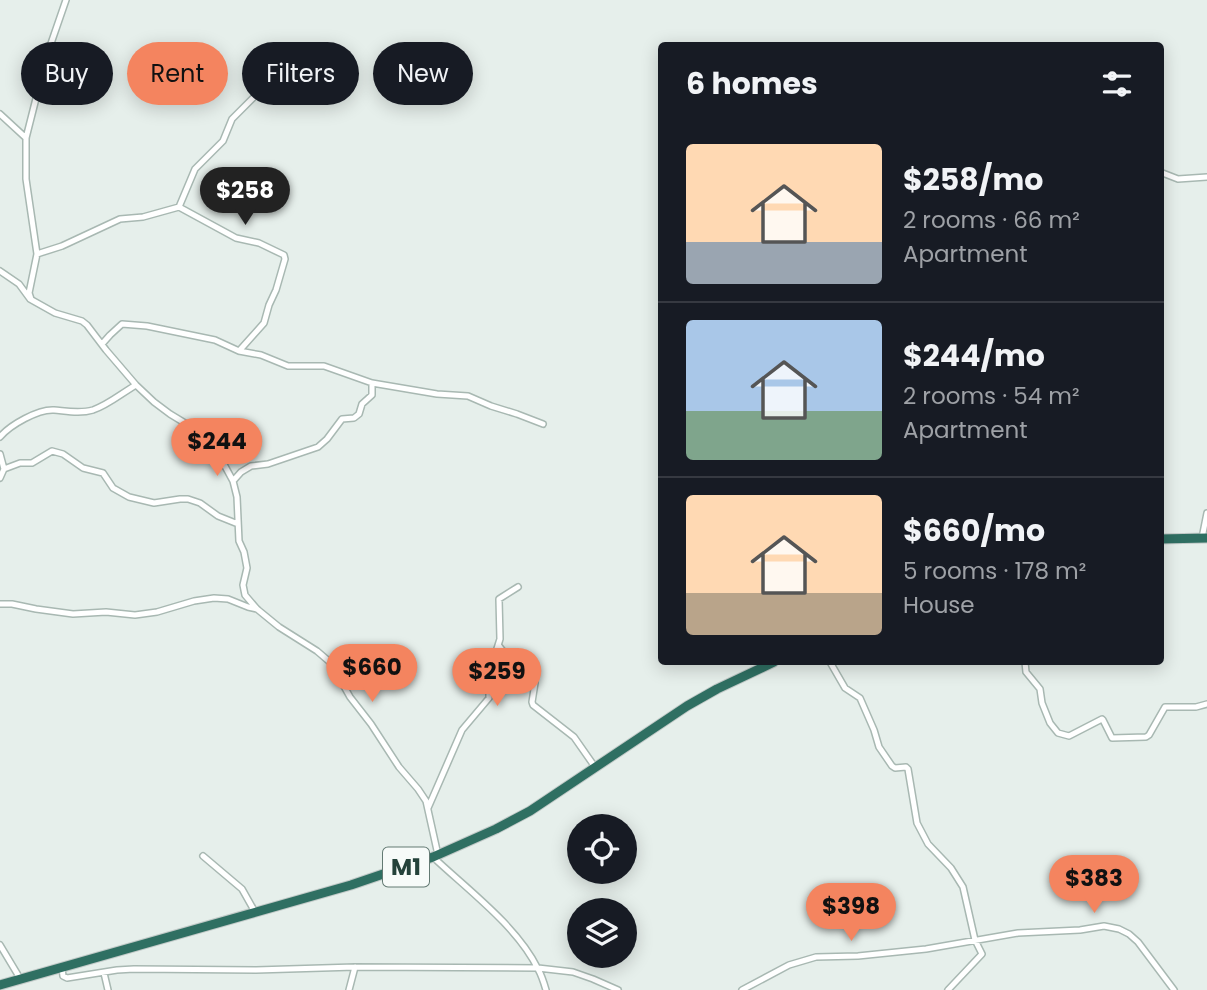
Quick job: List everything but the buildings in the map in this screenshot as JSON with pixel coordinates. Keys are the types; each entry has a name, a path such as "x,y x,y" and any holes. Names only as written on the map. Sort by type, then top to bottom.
{"highway":[{"path":"1164,539 1204,538"},
{"name":"M1","path":"0,985 352,885 436,856 530,811 687,706 768,665"}],"street":[{"path":"31,299 29,293 37,254 26,179 26,138 47,55 66,0"},
{"path":"179,207 195,169 220,145 235,114 245,105"},
{"path":"0,114 26,138"},
{"path":"1164,173 1178,178 1207,177"},
{"path":"37,254 62,246 117,220 144,217 179,207 236,238 275,250 285,256 264,323 239,351"},
{"path":"0,271 19,284 31,299 55,313 87,325 154,402 198,430 220,457 233,481 237,497 239,541 247,568 243,585 245,596 257,609 331,663 350,696 399,767 418,789 428,808 436,856 498,916 521,943 538,968 546,990"},
{"path":"102,344 125,323 147,326 204,337 288,366 324,366 372,383 437,394 468,396 543,424"},
{"path":"233,481 251,466 268,464 318,447 342,419 357,417 362,404 372,395 372,383"},
{"path":"0,436 10,427 43,411 92,410 136,384"},
{"path":"4,469 20,463 32,463 48,452 55,451 83,468 103,473 110,486 129,497 154,503 188,499 238,524"},
{"path":"0,454 4,469 0,478"},
{"path":"1204,538 1207,513"},
{"path":"428,808 462,730 489,698 489,670 499,646 501,632 499,599 518,587"},
{"path":"0,604 73,614 106,612 135,615 215,598 228,599 257,609"},
{"path":"499,646 506,657 535,680 533,705 574,737 596,767"},
{"path":"832,665 845,688 860,698 879,747 892,766 908,769 917,823 928,844 951,868 963,887 975,940 982,951 948,990"},
{"path":"1025,665 1026,672 1040,689 1050,723 1058,733 1064,735 1069,736 1102,719 1112,738 1146,737 1165,707 1196,707 1207,704"},
{"path":"203,856 242,889 255,912"},
{"path":"742,990 789,965 814,958 924,949 1018,933 1104,926 1129,934 1138,942 1174,990"},
{"path":"0,945 21,980"},
{"path":"349,990 355,967"},
{"path":"62,968 66,978 134,969 538,968 573,972 618,990"},
{"path":"104,973 108,990"}]}
